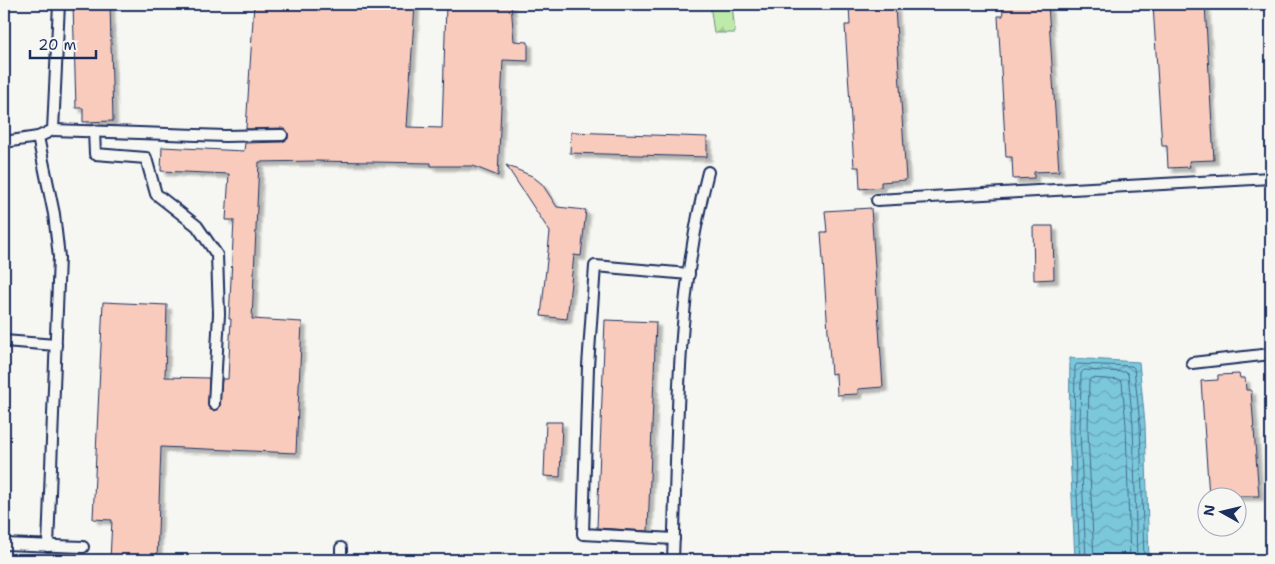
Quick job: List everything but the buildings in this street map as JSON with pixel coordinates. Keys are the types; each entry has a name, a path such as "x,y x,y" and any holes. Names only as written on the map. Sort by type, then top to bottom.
{"lane":[{"path":"53,130 59,4"},
{"path":"4,142 38,137 53,130 225,136 282,135"},
{"path":"94,132 95,154 146,158 156,194 197,226 217,255 219,314 214,404"},
{"path":"38,137 54,214 59,257 48,546"},
{"path":"673,560 682,320 697,214 708,172"},
{"path":"877,200 1271,178"},
{"path":"674,539 583,534 588,366 594,266 689,274"},
{"path":"4,341 56,346"},
{"path":"1192,363 1271,354"},
{"path":"4,544 83,547"},
{"path":"340,548 340,560"}],"green space":[{"path":"710,4 732,4 735,33 714,33"}],"water":[{"path":"1070,358 1139,362 1145,424 1149,560 1075,560 1069,432"}]}
